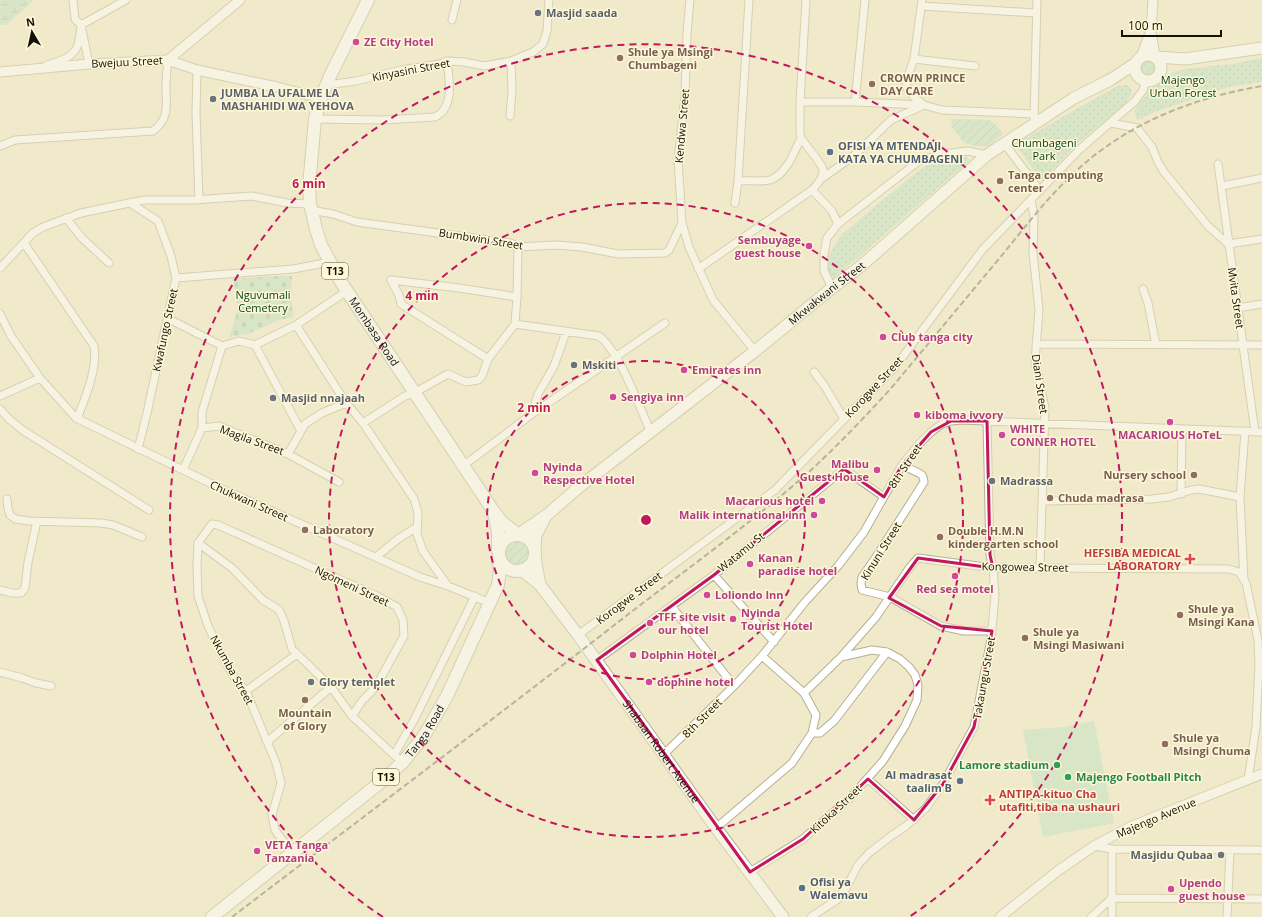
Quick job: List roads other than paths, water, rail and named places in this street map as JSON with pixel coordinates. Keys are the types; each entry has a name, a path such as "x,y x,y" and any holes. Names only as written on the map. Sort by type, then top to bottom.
{"highway":[{"name":"Mombasa Road","path":"368,0 326,85 315,119 309,176 311,207 317,236 347,291 494,512 502,522 518,534"},
{"name":"Mombasa Road","path":"494,512 498,532 499,554"},
{"name":"T13","path":"498,586 506,578 529,567 535,553 531,541 526,536 518,534"},
{"path":"518,534 510,535 500,544 499,554 503,566 510,570 520,571"},
{"name":"T13","path":"498,586 500,571 499,554"},
{"name":"Tanga Road","path":"212,917 382,781 399,758 424,736 447,696 498,586"}],"main road":[{"path":"1143,80 1135,68 1138,60 1146,54 1156,57 1185,59 1262,48"},
{"path":"1156,57 1161,62 1161,73"},
{"path":"1110,80 1152,81 1161,73 1185,59"},
{"name":"Mkwakwani Street","path":"548,514 578,488 755,351 861,266 987,154 1004,143 1034,119 1110,80 1138,60"},
{"path":"518,534 548,514"},
{"path":"540,585 537,575 535,553 536,535 548,514"},
{"path":"520,571 540,585"},
{"name":"Shabaan Robert Avenue","path":"540,585 597,660 663,755 783,917"}],"street":[{"path":"73,0 76,19 81,25 89,64"},
{"path":"81,25 126,0"},
{"path":"0,146 15,140 153,131 161,125 165,114 167,102 166,86 168,60 240,0"},
{"path":"452,20 457,0"},
{"name":"Kinyasini Street","path":"326,85 356,81 401,70 440,64 447,61 464,62 484,66 511,61 533,52 543,44 547,31 549,0"},
{"name":"Kendwa Street","path":"690,0 678,160 682,223 689,247 713,300 755,351"},
{"path":"735,203 738,180 749,0"},
{"path":"806,0 800,102 800,133 801,138 823,168 820,180"},
{"path":"855,102 865,0"},
{"path":"800,102 855,102 924,106 942,110 1034,119 1037,0"},
{"path":"1153,0 1151,32 1156,57"},
{"path":"924,106 907,88 906,82 914,58 921,3 1036,13"},
{"path":"36,69 63,60 73,53 78,47 81,25"},
{"path":"1138,60 1151,32"},
{"path":"914,58 975,66"},
{"name":"Bwejuu Street","path":"0,72 89,64 168,60 197,70 321,98"},
{"path":"315,119 383,120 435,117 444,111 449,95 447,61"},
{"path":"510,116 512,91 511,61"},
{"path":"197,70 196,128 199,200"},
{"name":"Korogwe Street","path":"578,635 775,490 895,367 983,250 1079,150 1136,101 1143,90 1143,80"},
{"path":"698,269 812,190 820,180 856,154 891,120 924,106"},
{"path":"1111,123 1137,128 1152,147 1164,172 1208,226 1228,244 1262,239"},
{"path":"738,180 770,180 782,172 801,138"},
{"path":"1004,143 1040,191"},
{"path":"832,288 824,271 824,254 827,238 838,224 919,161 942,154 968,151 987,154"},
{"name":"Mvita Street","path":"1218,164 1243,345 1258,432"},
{"path":"1222,186 1262,178"},
{"path":"812,190 832,211 838,224"},
{"name":"Bumbwini Street","path":"130,203 144,200 199,200 252,196 311,207 357,222 511,243 518,247 555,245 582,247 618,254 665,253 669,250 682,223"},
{"name":"Diani Street","path":"1031,200 1034,216 1033,253 1039,310 1035,361 1045,408 1040,568"},
{"path":"0,268 33,233 43,227 81,213 130,203"},
{"name":"Kwafungo Street","path":"130,203 158,220 171,256 176,278 138,449"},
{"path":"66,218 82,238 109,263"},
{"path":"24,243 94,346 95,354 90,384 78,419"},
{"path":"363,423 405,396 414,393 448,374 466,382 478,380 482,376 488,359 515,324 518,247"},
{"path":"176,278 293,269 330,262"},
{"path":"488,359 401,304 399,295 391,280 517,297"},
{"path":"1143,289 1148,304 1156,345"},
{"path":"167,318 222,346 239,341 255,345 296,324 347,291"},
{"path":"1238,308 1262,304"},
{"path":"0,314 11,336 40,378 78,419 138,449"},
{"path":"463,466 532,414 665,323"},
{"path":"296,324 346,402 363,423 414,499 418,513 417,534 423,551 448,586"},
{"path":"515,324 599,336 604,340 616,357 638,401 650,433"},
{"path":"532,414 538,394 554,366 566,332"},
{"path":"1036,344 1262,345"},
{"path":"255,345 301,431"},
{"path":"183,470 202,428 202,412 222,346"},
{"path":"814,372 824,385 844,419"},
{"path":"0,396 40,378"},
{"name":"Magila Street","path":"202,428 219,426 288,454 305,424 322,413 346,402"},
{"path":"0,409 9,419 24,431 149,510"},
{"name":"8th Street","path":"663,755 734,686 774,642 805,602 838,566 864,532 902,465 920,443 942,424 950,421 961,420 1258,432"},
{"name":"Takaungu Street","path":"811,917 838,899 845,890 858,865 869,853 914,820 926,808 943,784 974,727 992,631 995,596 993,568 990,555 987,421"},
{"path":"1181,494 1182,429"},
{"path":"1245,431 1240,497 1245,581 1258,640 1259,664 1256,727 1248,780"},
{"name":"Chukwani Street","path":"138,449 420,577 475,596 490,603"},
{"path":"288,454 339,482"},
{"name":"Kinuni Street","path":"902,465 921,474 924,482 876,558 862,577 862,590 890,597 941,626 964,631 992,631"},
{"name":"Watamu St","path":"597,660 714,574 844,469 884,497"},
{"path":"1043,501 1152,499 1169,497 1190,490 1199,489 1240,497"},
{"path":"7,499 10,515 15,519 101,523 113,525 142,537"},
{"path":"0,590 12,593 21,593 25,588 28,562 37,521"},
{"name":"Ngomeni Street","path":"198,543 212,524 218,525 376,596 397,608 404,620 404,636 379,681 362,701 352,716"},
{"path":"376,557 398,539 417,527"},
{"path":"198,543 232,568 263,600 279,610 284,621 292,649 331,687 352,716 399,758 414,720 475,596"},
{"name":"Nkumba Street","path":"198,543 198,596 208,626 235,679 246,691 276,763 281,783 272,815 275,830 292,853"},
{"name":"Kongowea Street","path":"890,597 910,567 918,558 993,568 1229,569 1239,572 1245,581"},
{"path":"714,574 774,642"},
{"path":"804,693 841,657 876,618 890,597"},
{"path":"672,606 734,686"},
{"path":"812,733 820,733 834,721 887,652 872,650 841,657"},
{"name":"Kitoka Street","path":"750,872 802,839 850,798 883,761 905,726 917,700 918,686 915,675 909,667 887,652"},
{"path":"246,691 298,654"},
{"path":"716,828 792,763 812,733 816,715 804,693 762,656"},
{"path":"0,672 51,686"},
{"path":"267,742 331,687"},
{"name":"Majengo Avenue","path":"1000,917 1059,870 1094,846 1132,826 1262,774"},
{"path":"868,778 914,820"},
{"path":"1094,846 1112,849 1262,850"},
{"path":"1112,849 1112,917"},
{"path":"1227,917 1230,850"},
{"path":"1091,917 1112,898 1262,899"}],"railway":[{"path":"232,917 719,545 810,471 853,429 893,386 1043,205 1093,156 1137,127 1185,106 1236,91 1262,86"}],"place":[{"name":"Masjid saada","path":"538,13"},
{"name":"ZE City Hotel","path":"356,42"},
{"name":"Shule ya Msingi Chumbageni","path":"620,58"},
{"name":"CROWN PRINCE DAY CARE","path":"872,84"},
{"name":"JUMBA LA UFALME LA MASHAHIDI WA YEHOVA","path":"213,99"},
{"name":"OFISI YA MTENDAJI KATA YA CHUMBAGENI","path":"830,152"},
{"name":"Tanga computing center","path":"1000,181"},
{"name":"Sembuyage guest house","path":"809,246"},
{"name":"Club tanga city","path":"883,337"},
{"name":"Mskiti","path":"574,365"},
{"name":"Emirates inn","path":"684,370"},
{"name":"Sengiya inn","path":"613,397"},
{"name":"Masjid nnajaah","path":"273,398"},
{"name":"kiboma ivvory","path":"917,415"},
{"name":"MACARIOUS HoTeL","path":"1170,422"},
{"name":"WHITE CONNER HOTEL","path":"1002,435"},
{"name":"Malibu Guest House","path":"877,470"},
{"name":"Nyinda Respective Hotel","path":"535,473"},
{"name":"Nursery school","path":"1194,475"},
{"name":"Madrassa","path":"992,481"},
{"name":"Chuda madrasa","path":"1050,498"},
{"name":"Macarious hotel","path":"822,501"},
{"name":"Malik international inn","path":"814,515"},
{"name":"Laboratory","path":"305,530"},
{"name":"Double H.M.N kindergarten school","path":"940,537"},
{"name":"HEFSIBA MEDICAL LABORATORY","path":"1190,559"},
{"name":"Kanan paradise hotel","path":"750,564"},
{"name":"Red sea motel","path":"955,576"},
{"name":"Loliondo Inn","path":"707,595"},
{"name":"Shule ya Msingi Kana","path":"1180,615"},
{"name":"Nyinda Tourist Hotel","path":"733,619"},
{"name":"TFF site visit our hotel","path":"650,623"},
{"name":"Shule ya Msingi Masiwani","path":"1025,638"},
{"name":"Dolphin Hotel","path":"633,655"},
{"name":"Glory templet","path":"311,682"},
{"name":"dophine hotel","path":"649,682"},
{"name":"Mountain of Glory","path":"305,700"},
{"name":"Shule ya Msingi Chuma","path":"1165,744"},
{"name":"Lamore stadium","path":"1057,765"},
{"name":"Majengo Football Pitch","path":"1068,777"},
{"name":"Al madrasat taalim B","path":"960,781"},
{"name":"ANTIPA-kituo Cha utafiti,tiba na ushauri","path":"990,800"},
{"name":"VETA Tanga Tanzania","path":"257,851"},
{"name":"Masjidu Qubaa","path":"1221,855"},
{"name":"Ofisi ya Walemavu","path":"802,888"},
{"name":"Upendo guest house","path":"1171,889"}],"park label":[{"name":"Majengo Urban Forest","path":"1183,86"},
{"name":"Chumbageni Park","path":"1044,149"},
{"name":"Nguvumali Cemetery","path":"263,301"}]}
